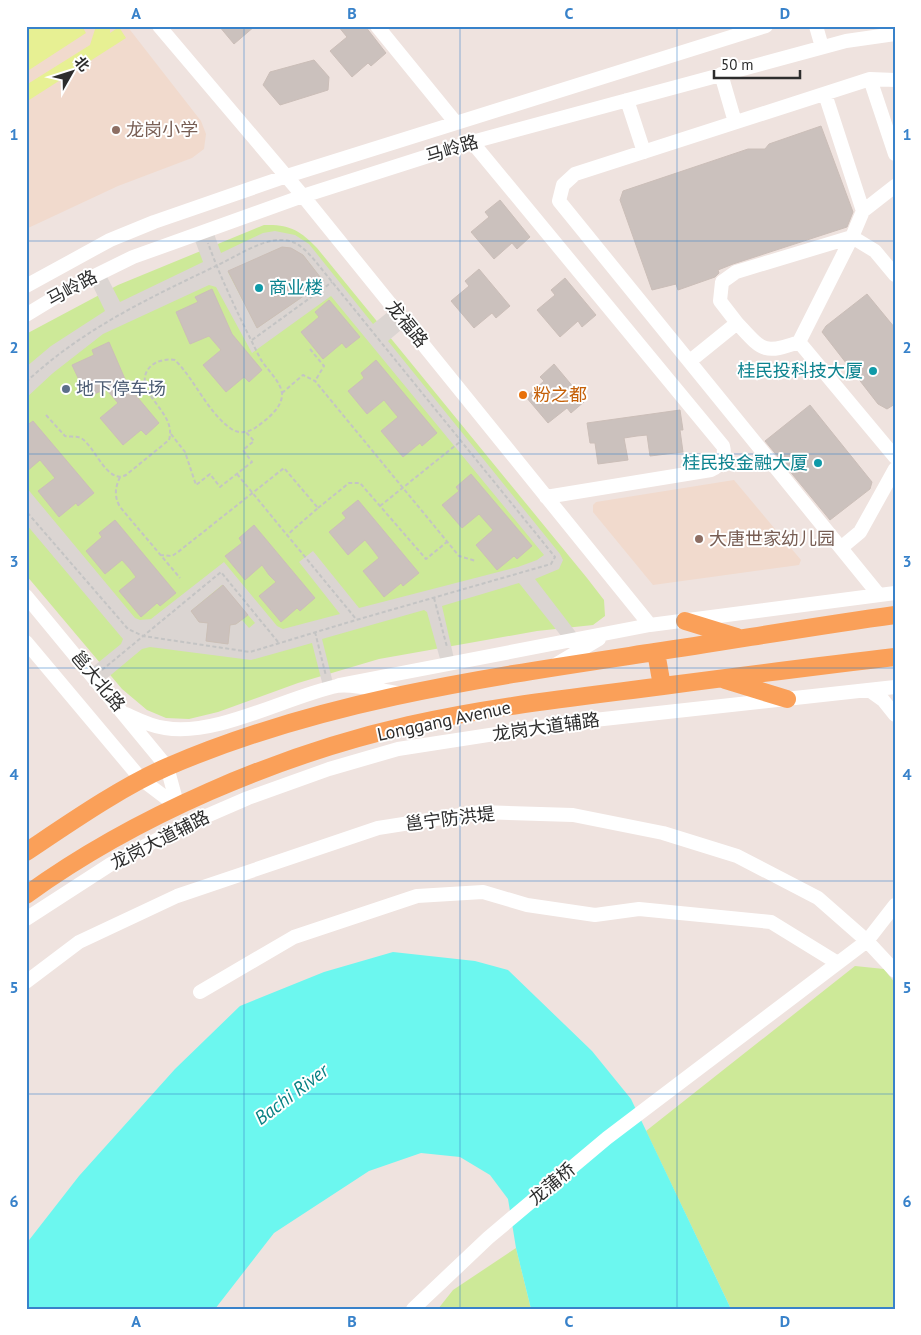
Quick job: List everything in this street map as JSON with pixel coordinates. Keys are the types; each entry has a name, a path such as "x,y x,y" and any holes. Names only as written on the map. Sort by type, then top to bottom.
{"main road":[{"name":"Longgang Avenue","path":"26,852 141,780 167,767 230,743 316,715 401,694 552,667 895,615"},
{"path":"685,621 742,638"},
{"path":"656,652 662,686"},
{"name":"Longgang Avenue","path":"26,895 47,880 132,829 243,778 325,749 409,725 543,701 895,657"},
{"path":"720,679 787,699"}],"street":[{"name":"龙福路","path":"159,26 303,196 650,626"},
{"path":"377,26 456,123"},
{"name":"马岭路","path":"26,286 110,240 154,222 286,176 766,26"},
{"path":"816,26 822,47"},
{"name":"马岭路","path":"26,315 104,271 133,257 303,196 472,142 846,40 895,34"},
{"path":"722,74 735,122"},
{"path":"870,79 895,154"},
{"path":"879,595 559,201 563,185 575,174 870,79 895,80"},
{"path":"825,94 863,211"},
{"path":"627,100 644,152"},
{"path":"418,134 426,157"},
{"path":"472,142 723,446 725,453 723,460 711,470 546,497"},
{"path":"895,186 863,211 852,237 799,342 777,350 760,348 720,301 722,282 736,272 852,237 875,251 895,275"},
{"path":"690,361 737,323"},
{"path":"799,342 895,458"},
{"path":"842,548 860,532 895,469"},
{"path":"126,714 147,724 167,729 194,728 223,722 334,687 608,633 895,593"},
{"name":"邕大北路","path":"26,596 95,676 167,767"},
{"path":"552,667 608,633"},
{"name":"邕大北路","path":"26,642 141,780 178,807"},
{"path":"334,687 401,694"},
{"name":"龙岗大道辅路","path":"26,919 111,864 181,827 248,798 338,767 398,749 557,724 895,687"},
{"path":"869,690 884,700 895,715"},
{"path":"167,767 178,807"},
{"name":"邕宁防洪堤","path":"26,982 79,942 177,896 378,828 480,812 573,815 663,833 737,856 818,898 867,941 895,971"},
{"path":"200,992 294,937 417,896 483,892 527,905 595,915 639,909 771,922 836,962"},
{"name":"龙蒲桥","path":"416,1305 488,1238 600,1144 836,962 867,941 895,904"}],"path":[{"path":"203,231 216,266 263,364 279,384 282,394 278,408 246,432 237,432 229,427 175,360 165,358 150,366 145,376 146,387 168,420 171,434 185,452 196,485 210,474 220,487 252,462 243,450 254,442 246,432"},
{"path":"26,382 46,364 114,317 216,266 272,241 288,241 307,252 553,553 555,561 551,564 250,652 143,636 128,629 26,511"},
{"path":"252,340 332,282"},
{"path":"310,349 324,366 315,381"},
{"path":"282,394 303,376 315,381 460,556 476,561"},
{"path":"46,415 65,436 76,437 84,441 112,475 120,477 126,475 163,447 171,434"},
{"path":"380,506 461,441"},
{"path":"160,555 172,556 178,552 284,468 318,508"},
{"path":"237,474 356,620"},
{"path":"120,477 116,485 115,498 120,507 180,578"},
{"path":"287,535 349,483 355,482 360,483 426,560 448,541"},
{"path":"95,676 221,572 279,642"},
{"path":"434,598 447,647"},
{"path":"315,632 334,687"}],"shaded area":[{"name":"龙岗小学","path":"26,26 127,26 201,121 206,134 204,149 192,158 118,186 26,229"},
{"path":"212,228 221,253 263,233 275,231 295,235 309,244 373,324 393,308 407,325 388,341 560,554 563,560 559,569 535,579 581,639 566,642 519,583 442,606 455,663 442,666 427,612 424,610 322,639 334,687 324,690 312,643 251,660 150,647 142,649 100,684 89,670 121,644 123,639 26,524 26,487 135,618 140,620 151,619 224,562 277,626 283,629 340,614 299,562 313,551 359,608 518,567 537,560 544,555 331,296 252,353 216,287 209,285 103,334 53,373 26,398 26,367 51,346 105,311 89,278 104,271 120,302 203,262 193,235","holes":["282,247 290,248 303,255 324,282 257,328 228,272","222,585 255,623 249,628 242,620 230,625 228,644 206,641 208,623 199,622 191,611"]},
{"name":"大唐世家幼儿园","path":"734,480 801,560 799,565 653,585 593,512 593,505 596,502"}],"green space":[{"path":"26,26 82,26 86,33 26,72"},
{"path":"96,26 110,26 110,33 119,27 126,38 26,102 26,85 90,45"},
{"path":"264,225 294,229 317,248 587,578 604,600 605,616 593,625 537,631 379,659 298,683 218,712 189,719 166,718 147,710 122,689 26,575 26,334 118,285"},
{"path":"855,966 884,969 895,983 895,1309 731,1309 646,1131"},
{"path":"516,1248 531,1309 438,1309 453,1290"}],"water":[{"name":"Bachi River","path":"393,952 475,961 508,970 592,1051 631,1099 731,1309 531,1309 516,1248 508,1199 490,1175 460,1157 421,1153 369,1171 274,1233 215,1309 26,1309 26,1244 79,1176 175,1069 240,1006 324,972"}],"building":[{"path":"219,26 255,26 234,44"},
{"path":"338,26 365,26 386,53 371,66 368,63 352,77 330,51 347,37"},
{"path":"314,60 329,77 328,90 280,105 263,85 270,72"},
{"path":"821,126 853,212 847,227 733,264 718,270 719,273 715,277 678,290 676,284 652,290 620,200 623,191 748,149 765,149 769,144"},
{"path":"500,200 530,237 517,249 512,243 494,259 471,232 489,217 485,212"},
{"path":"282,247 291,248 303,255 324,282 257,328 228,271"},
{"path":"479,269 510,306 496,318 492,313 474,328 451,301 469,286 465,281"},
{"path":"565,278 596,315 582,327 578,321 560,337 537,310 555,295 551,290"},
{"path":"212,289 232,334 262,370 249,382 244,377 226,392 203,365 221,350 209,336 190,344 176,312 198,302 195,297"},
{"name":"桂民投科技大厦","path":"867,294 895,328 895,404 887,409 878,404 822,332 826,326"},
{"path":"329,300 360,337 346,348 342,343 323,359 301,332 319,317 315,312"},
{"path":"109,342 128,386 159,423 146,435 141,430 123,445 100,418 118,403 106,389 87,397 72,365 94,355 92,350"},
{"path":"376,360 437,433 422,446 420,443 403,457 381,431 398,417 384,400 367,414 348,391 364,378 361,373"},
{"path":"554,364 585,401 571,413 567,408 548,423 526,397 544,381 540,377"},
{"name":"桂民投金融大厦","path":"810,405 872,482 870,489 830,520 765,441"},
{"path":"680,410 683,430 680,430 683,452 650,456 647,435 637,436 624,438 628,460 598,464 595,443 590,443 587,423"},
{"path":"33,421 94,493 78,506 76,503 59,517 38,491 55,478 40,460 26,472 26,426"},
{"path":"471,474 532,546 517,559 514,556 497,570 476,545 493,530 479,514 462,528 442,505 459,491 456,487"},
{"path":"358,500 419,573 403,586 401,583 384,597 363,571 379,558 365,540 348,555 329,532 346,518 342,513"},
{"path":"115,520 176,593 160,606 157,603 141,617 119,591 136,577 130,569 122,560 105,574 86,551 102,537 99,533"},
{"path":"254,525 315,598 300,611 297,608 281,622 259,596 276,582 262,565 245,580 225,556 242,543 239,538"},
{"path":"223,585 248,615 236,624 230,625 228,644 206,641 208,623 199,622 191,611"}],"place":[{"name":"龙岗小学","path":"116,130"},
{"name":"商业楼","path":"259,288"},
{"name":"桂民投科技大厦","path":"873,371"},
{"name":"地下停车场","path":"66,389"},
{"name":"粉之都","path":"523,395"},
{"name":"桂民投金融大厦","path":"818,463"},
{"name":"大唐世家幼儿园","path":"699,539"}]}
